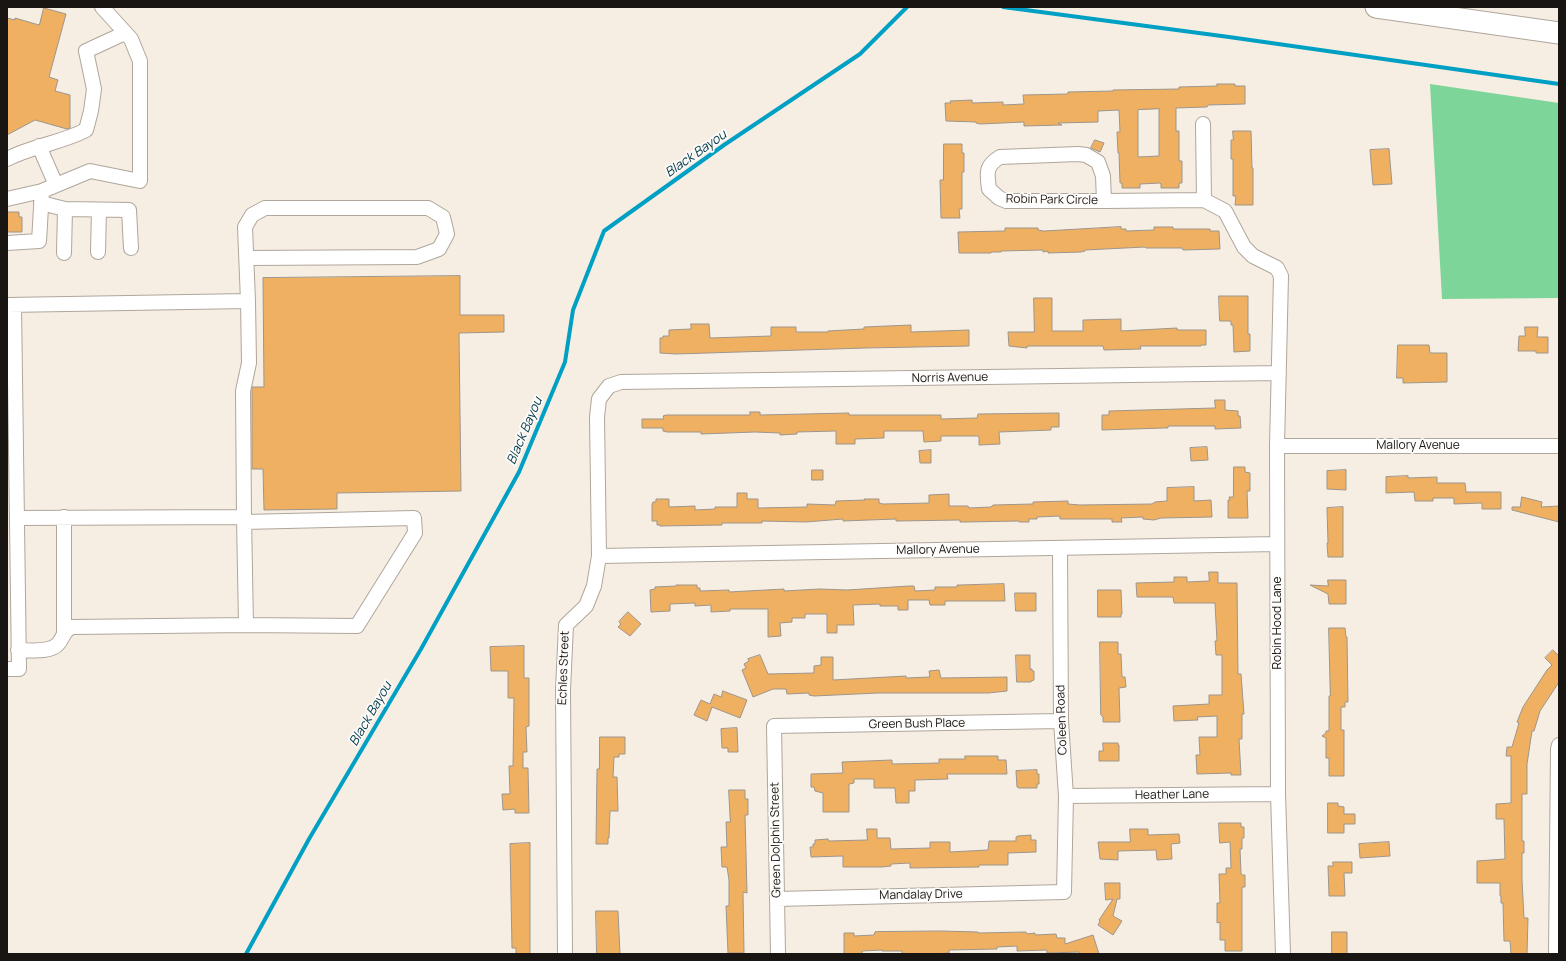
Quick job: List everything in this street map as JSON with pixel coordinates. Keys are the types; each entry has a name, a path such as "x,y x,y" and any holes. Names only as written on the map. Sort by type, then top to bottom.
{"highway":[{"path":"1376,7 1559,33"}],"street":[{"path":"7,243 39,241 42,197 56,185 90,172 140,181 140,61 126,32 102,7"},
{"path":"7,159 39,146 71,137 86,130 91,111 94,89 86,51 126,32"},
{"path":"1203,124 1204,200"},
{"path":"39,146 56,185"},
{"name":"Robin Park Circle","path":"1104,201 1104,185 1101,168 1098,162 1086,155 1016,155 1000,157 992,162 988,169 989,189 999,198 1006,201 1104,201 1204,200 1225,211 1244,247 1253,256 1277,268 1281,276 1281,292"},
{"path":"7,199 42,197 65,209 129,210 131,248"},
{"path":"246,625 243,391 249,363 245,227 252,215 264,208 428,208 443,217 447,234 439,249 417,257 247,258"},
{"path":"64,253 65,209"},
{"path":"98,252 99,210"},
{"name":"Robin Hood Lane","path":"1281,292 1277,446 1277,544 1278,794 1283,954"},
{"path":"7,669 19,669 15,641 12,560 14,524 11,305 248,301"},
{"name":"Norris Avenue","path":"621,382 1279,373"},
{"name":"Echles Street","path":"565,954 563,690 566,625 586,606 594,586 599,556 597,417 599,399 608,386 621,382"},
{"name":"Mallory Avenue","path":"1277,446 1559,446"},
{"path":"14,524 64,517 244,520 414,518 415,533 357,626 246,625 71,627 64,632"},
{"path":"15,641 53,648 59,643 64,632 64,517"},
{"name":"Mallory Avenue","path":"599,556 1277,544"},
{"name":"Coleen Road","path":"1060,549 1061,721 1066,796 1064,892"},
{"name":"Green Bush Place","path":"774,726 1061,721"},
{"name":"Green Dolphin Street","path":"774,726 778,954"},
{"path":"1556,954 1559,745"},
{"name":"Heather Lane","path":"1066,796 1278,794"},
{"name":"Mandalay Drive","path":"777,899 1064,892"}],"green space":[{"path":"1430,84 1559,103 1559,298 1442,299"}],"building":[{"path":"44,8 66,14 49,77 58,80 55,91 70,95 70,128 67,129 35,120 7,135 7,18 15,20 15,18 39,25"},
{"path":"1217,84 1235,84 1235,86 1245,86 1245,104 1176,108 1176,131 1179,131 1179,161 1182,161 1182,183 1179,183 1179,188 1161,188 1160,183 1140,184 1140,188 1122,188 1122,183 1120,183 1117,132 1120,132 1119,110 1098,111 1098,122 1058,123 1062,125 1024,126 1024,122 980,124 976,122 946,121 945,103 951,103 950,101 972,100 972,103 1003,102 1003,105 1024,104 1023,95 1068,94 1068,92 1113,90 1179,89 1179,87 1217,86","holes":["1159,109 1159,156 1138,157 1138,110"]},
{"path":"1233,131 1251,131 1253,205 1235,205 1236,196 1233,196 1233,159 1231,159 1231,140 1233,140"},
{"path":"1095,140 1104,143 1100,152 1091,148"},
{"path":"944,144 962,144 962,153 964,153 964,172 962,172 962,209 959,209 960,218 941,218 940,180 943,180"},
{"path":"1389,149 1392,184 1373,185 1370,150"},
{"path":"7,212 19,212 19,217 22,217 22,232 7,232"},
{"path":"1121,227 1121,229 1126,229 1126,231 1154,230 1154,227 1173,227 1173,229 1210,229 1210,231 1219,231 1220,249 1183,250 1182,248 1145,247 1085,250 1081,252 1048,253 1048,251 1043,252 1043,250 959,253 958,232 1005,231 1005,228 1038,228 1038,230 1043,231"},
{"path":"460,276 460,315 504,315 504,332 459,333 461,491 337,493 337,509 264,510 263,469 252,469 252,387 264,387 263,278"},
{"path":"1219,296 1248,296 1248,334 1250,334 1250,351 1234,352 1233,325 1231,325 1231,321 1220,321"},
{"path":"1034,298 1052,298 1052,331 1083,331 1083,320 1121,319 1121,331 1177,328 1177,330 1206,330 1206,345 1140,346 1141,349 1104,350 1103,346 1027,346 1027,348 1009,346 1008,332 1034,332"},
{"path":"691,324 709,324 710,338 771,336 771,327 796,327 796,332 828,332 864,329 864,327 911,325 911,332 969,330 969,346 676,354 660,353 660,338 663,338 663,336 669,336 669,330 691,329"},
{"path":"1525,327 1538,327 1537,337 1548,337 1548,353 1518,351 1519,336 1525,336"},
{"path":"1398,345 1429,345 1430,353 1447,353 1447,382 1403,383 1403,378 1397,378"},
{"path":"1215,400 1225,400 1225,410 1238,411 1241,428 1215,429 1215,426 1168,426 1168,428 1102,430 1102,415 1109,415 1109,411 1215,408"},
{"path":"750,412 760,412 760,415 849,413 849,415 941,415 941,419 977,418 978,414 1059,413 1059,427 1051,427 1051,430 999,432 1000,444 979,445 978,436 941,436 941,441 924,442 923,431 884,431 884,438 855,439 855,444 836,444 836,431 797,432 797,434 780,435 780,433 755,432 701,434 701,432 667,432 663,431 663,428 642,428 642,419 664,419 663,416 666,415 750,415"},
{"path":"1207,447 1208,460 1191,461 1190,448"},
{"path":"931,450 931,463 920,463 919,451"},
{"path":"1234,467 1245,467 1245,472 1250,473 1250,491 1247,491 1248,518 1228,518 1228,500 1230,500 1229,497 1233,497"},
{"path":"812,470 823,470 823,480 812,480"},
{"path":"1346,470 1346,490 1327,489 1327,471"},
{"path":"1408,476 1408,478 1437,477 1437,483 1465,483 1466,492 1501,492 1501,509 1482,509 1482,503 1454,504 1454,498 1433,498 1433,501 1415,501 1414,492 1386,493 1386,477"},
{"path":"1194,487 1194,501 1211,500 1212,517 1161,518 1154,520 1143,519 1143,517 1121,518 1122,522 1112,522 1112,519 1060,519 1060,516 1037,517 1037,519 1029,519 1029,522 960,522 960,520 896,521 896,519 843,521 843,519 806,522 762,521 762,523 722,523 722,525 660,526 657,525 657,521 652,521 652,504 653,502 656,502 656,499 669,499 669,507 695,506 695,510 715,509 715,507 737,507 737,493 747,493 747,499 758,499 758,508 807,507 807,504 835,505 836,501 865,500 864,499 879,499 879,503 883,504 929,503 929,495 949,494 949,506 968,506 969,508 991,507 993,505 1033,504 1033,502 1068,501 1068,504 1080,505 1152,504 1155,502 1167,501 1167,488"},
{"path":"1522,497 1542,502 1541,507 1559,506 1559,522 1512,510 1512,507 1520,507"},
{"path":"1343,507 1343,557 1328,557 1327,508"},
{"path":"1209,572 1218,572 1218,583 1237,583 1238,674 1241,674 1244,714 1242,714 1242,739 1239,739 1241,775 1231,775 1231,773 1197,774 1196,755 1200,755 1199,737 1217,737 1217,716 1197,717 1198,720 1174,721 1173,706 1209,704 1209,695 1222,695 1222,655 1216,655 1215,641 1217,641 1215,603 1174,603 1173,597 1137,597 1136,583 1174,582 1174,577 1187,577 1187,582 1209,581"},
{"path":"1328,580 1346,580 1346,604 1329,604 1328,594 1310,585 1328,586"},
{"path":"1004,584 1005,601 945,601 945,605 930,605 929,600 908,600 908,610 898,610 898,606 880,606 880,604 853,605 854,625 837,625 837,633 827,633 827,614 805,614 805,618 792,618 792,622 780,623 781,636 768,637 768,609 730,609 730,611 711,612 711,605 695,606 695,603 670,604 670,611 651,612 650,590 655,589 655,587 676,585 697,585 697,588 700,588 700,591 729,590 729,592 784,589 784,591 820,589 847,590 909,586 914,586 915,591 935,590 935,587 957,587 957,585"},
{"path":"1098,590 1121,590 1121,617 1098,617"},
{"path":"1015,593 1036,593 1036,611 1016,611"},
{"path":"628,612 641,624 630,636 618,627 621,624 619,622"},
{"path":"1329,628 1345,628 1347,637 1348,702 1345,702 1345,707 1341,707 1341,730 1344,730 1344,776 1329,776 1329,758 1326,758 1326,738 1322,736 1326,733 1326,731 1329,731"},
{"path":"1100,642 1118,642 1118,654 1121,654 1122,677 1125,677 1126,687 1119,688 1120,722 1103,722 1103,717 1101,715"},
{"path":"524,646 524,678 529,678 529,726 526,727 527,752 523,752 523,768 528,768 529,813 515,813 515,809 503,810 502,794 510,794 509,766 513,766 514,698 508,698 508,671 491,671 490,647"},
{"path":"1553,650 1559,656 1559,682 1540,711 1534,731 1532,731 1527,764 1527,794 1522,794 1522,841 1524,841 1524,853 1522,853 1522,880 1524,918 1528,918 1527,954 1511,954 1510,941 1504,941 1503,903 1501,903 1500,883 1477,883 1477,861 1505,859 1504,819 1496,819 1496,804 1511,803 1511,756 1506,756 1507,747 1512,747 1519,723 1517,722 1523,707 1547,670 1552,665 1545,658"},
{"path":"760,655 768,674 814,673 814,666 821,665 821,657 833,657 833,680 906,676 906,678 930,677 929,671 939,670 941,678 1007,677 1007,691 988,693 878,693 814,696 809,695 809,693 787,694 786,689 773,689 753,697 742,670 746,668 744,664 749,661 748,659"},
{"path":"1016,655 1030,655 1030,669 1034,671 1034,680 1031,682 1017,682"},
{"path":"723,691 747,700 740,718 712,707 707,721 694,715 701,700 710,704 714,694 721,697"},
{"path":"737,728 738,752 728,752 728,748 722,748 721,729"},
{"path":"600,737 625,737 625,754 619,754 619,757 614,757 613,777 617,777 618,811 610,811 608,844 596,844 597,769 599,769"},
{"path":"1103,743 1118,743 1119,761 1099,761 1099,751 1103,751"},
{"path":"965,756 998,756 998,760 1006,760 1007,774 947,774 948,779 915,780 915,791 909,791 909,803 896,803 895,788 874,788 874,779 854,779 854,783 849,784 849,812 823,812 823,793 815,791 814,787 811,787 811,774 843,773 842,762 892,760 892,764 939,763 939,759 965,759"},
{"path":"1037,770 1037,774 1039,774 1039,784 1037,784 1037,788 1017,787 1016,771"},
{"path":"729,790 745,790 745,799 748,799 748,815 745,815 747,893 743,892 744,953 728,953 726,906 729,906 729,880 727,867 722,867 721,847 727,847 726,822 730,822"},
{"path":"1328,803 1338,803 1338,806 1344,807 1344,814 1355,814 1355,824 1344,824 1344,833 1328,833"},
{"path":"1219,823 1241,823 1241,827 1244,827 1242,849 1240,849 1241,873 1242,875 1245,875 1245,887 1242,887 1242,951 1225,951 1225,940 1220,940 1220,922 1217,923 1217,903 1220,903 1219,874 1226,874 1226,868 1231,868 1230,842 1220,843"},
{"path":"867,829 877,829 877,838 890,838 891,849 930,848 930,842 950,842 950,852 988,850 989,841 1016,841 1016,837 1018,836 1031,835 1031,840 1036,840 1036,852 1008,853 1008,865 979,865 979,867 910,868 910,863 891,864 891,866 882,867 843,867 843,856 811,857 810,847 813,847 815,840 867,840"},
{"path":"1130,829 1148,829 1148,835 1179,834 1180,843 1171,844 1172,859 1157,860 1156,850 1118,851 1118,860 1100,859 1098,842 1130,842"},
{"path":"1389,842 1390,856 1360,858 1359,844"},
{"path":"530,843 530,954 516,954 516,948 512,948 510,844"},
{"path":"1333,862 1352,862 1352,873 1344,873 1345,896 1329,896 1328,866 1333,866"},
{"path":"1105,883 1120,883 1120,899 1117,899 1113,916 1122,921 1113,935 1098,925 1099,920 1113,899 1106,900"},
{"path":"596,911 618,911 620,954 597,954"},
{"path":"940,931 978,933 1026,932 1027,934 1035,933 1035,935 1056,934 1057,938 1065,938 1065,944 1093,935 1099,954 1080,954 1079,952 1047,953 1047,950 1017,951 1017,946 997,947 997,949 949,950 949,953 934,954 902,954 902,951 882,950 862,951 862,954 844,954 844,933 854,933 854,936 874,935 875,932"},
{"path":"1332,932 1347,932 1347,954 1332,954"}],"waterway":[{"name":"Black Bayou","path":"246,954 309,839 421,649 519,472 565,362 573,310 604,231 724,145 860,54 907,7"},
{"path":"1003,7 1229,37 1559,84"}]}
